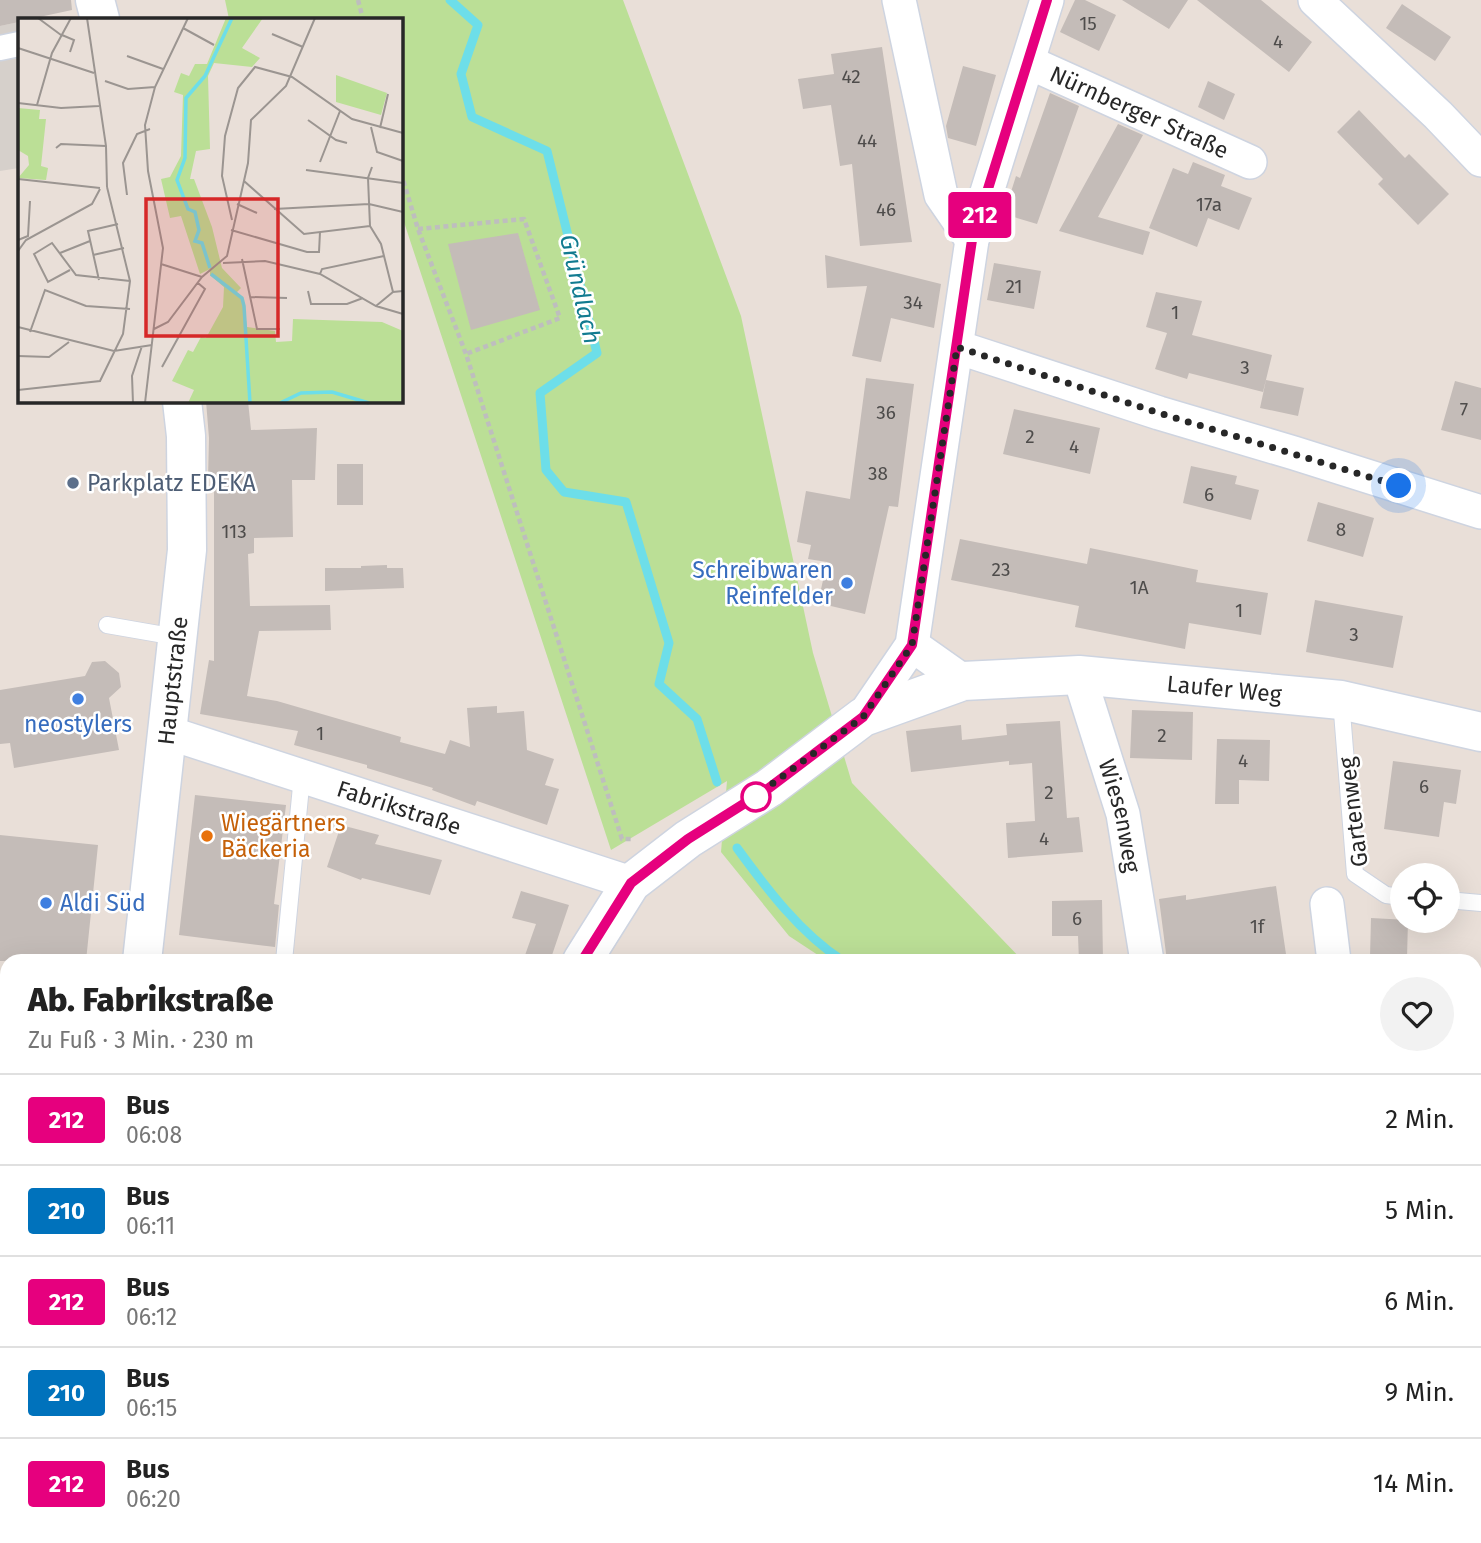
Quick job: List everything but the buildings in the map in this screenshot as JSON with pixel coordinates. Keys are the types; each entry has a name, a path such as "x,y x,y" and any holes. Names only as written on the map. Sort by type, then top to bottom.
{"street":[{"path":"95,0 100,18"},
{"path":"899,0 941,195 972,240"},
{"name":"Nürnberger Straße","path":"593,954 631,883 688,839 769,788 863,717 912,645 972,240 1047,0"},
{"path":"1315,0 1438,115 1481,160"},
{"path":"0,48 18,44"},
{"name":"Nürnberger Straße","path":"1028,62 1250,162"},
{"path":"1438,115 1481,123"},
{"path":"957,347 1159,413 1481,512"},
{"name":"Hauptstraße","path":"143,954 187,550 186,436 182,402"},
{"path":"912,645 963,681"},
{"name":"Laufer Weg","path":"863,717 963,681 1079,675 1341,700 1481,732"},
{"name":"Wiesenweg","path":"1079,675 1123,814 1146,954"},
{"name":"Fabrikstraße","path":"166,732 631,883"},
{"path":"1327,904 1333,954"}],"lane":[{"path":"107,625 176,637"},
{"name":"Gartenweg","path":"1341,700 1355,874 1390,896"},
{"path":"285,954 302,776"},
{"path":"1460,901 1481,903"}],"path":[{"path":"358,0 363,18"},
{"path":"402,182 466,354 622,839 635,839"},
{"path":"418,229 524,219 560,318 466,354"}],"green space":[{"path":"225,0 623,0 741,316 813,653 852,783 1016,954 816,954 789,936 721,852 727,781 611,850 402,216 402,18 229,18"}],"shaded area":[{"path":"18,22 18,168 0,171 0,26"}],"waterway":[{"name":"Gründlach","path":"450,0 478,25 461,74 472,117 547,151 597,353 540,393 546,470 564,492 626,502 669,643 659,684 697,719 717,782"},
{"name":"Gründlach","path":"737,848 798,924 833,954"}],"bus line":[{"name":"212","path":"586,954 631,883 688,839 769,788 863,717 912,645 972,240 1047,0"}],"place":[{"name":"Parkplatz EDEKA","path":"73,483"},
{"name":"Schreibwaren Reinfelder","path":"847,583"},
{"name":"neostylers","path":"78,699"},
{"name":"Wiegärtners Bäckeria","path":"207,836"},
{"name":"Aldi Süd","path":"46,903"}],"route":[{"path":"756,797 749,801 863,717 912,645 957,347 1159,413 1399,486"}]}
